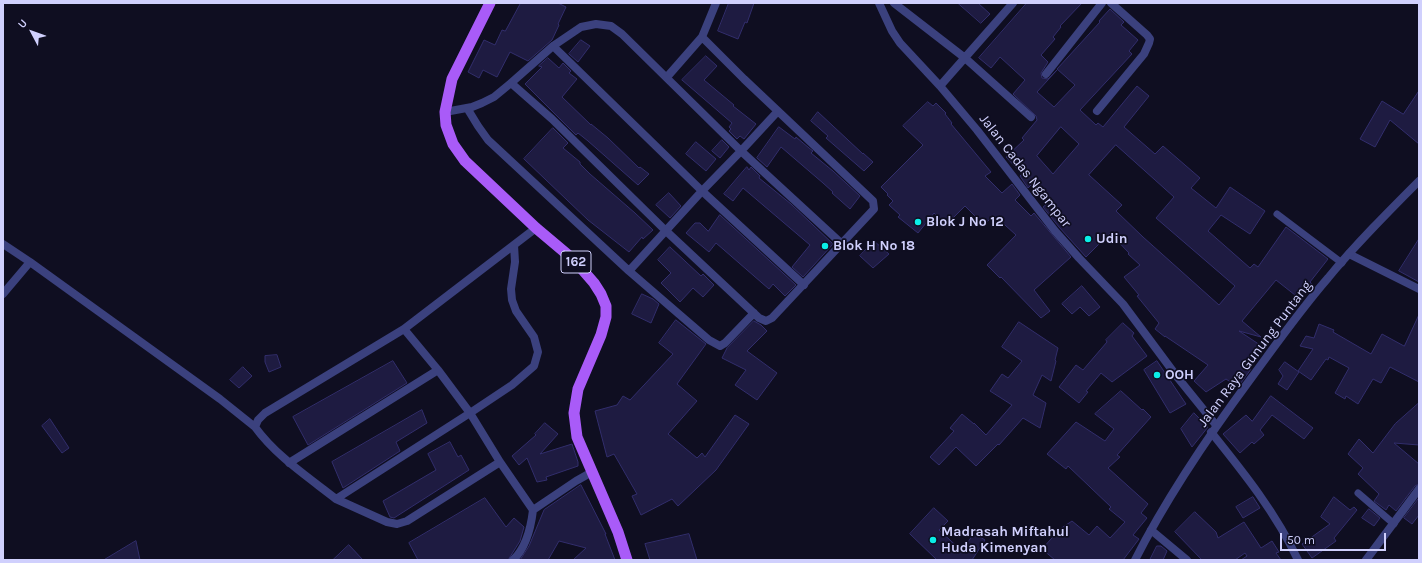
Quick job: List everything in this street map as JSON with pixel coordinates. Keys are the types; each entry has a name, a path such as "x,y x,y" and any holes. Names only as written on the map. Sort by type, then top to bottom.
{"main road":[{"name":"162","path":"490,3 452,80 445,112 446,125 453,144 465,161 536,228 574,260 594,283 606,306 606,317 601,335 578,389 574,413 578,437 618,532 627,560"}],"street":[{"path":"666,77 702,37 716,3"},
{"name":"Jalan Cadas Ngampar","path":"880,3 892,31 900,43 940,86 977,130 1055,231 1123,304 1178,378 1258,492 1290,543 1298,560"},
{"path":"894,3 965,58 1031,117"},
{"path":"940,86 1013,3"},
{"path":"1046,74 1102,3"},
{"path":"1097,111 1144,54 1150,43 1150,39 1147,35 1111,3"},
{"path":"445,112 467,108 494,97 553,46 581,27 596,24 611,26 622,34 741,151 842,244"},
{"path":"512,83 552,119 665,230 754,314 766,321 772,318 874,209 873,201 702,37"},
{"path":"553,46 702,191 804,284"},
{"path":"467,108 488,140 628,271 709,340 720,346 754,314"},
{"path":"628,271 778,111"},
{"name":"Jalan Raya Gunung Puntang","path":"1135,560 1151,530 1214,429 1286,329 1349,254 1419,181"},
{"path":"255,427 258,420 265,413 404,329 536,228"},
{"path":"3,244 220,399 255,427 259,433 289,463 336,499 386,522 397,524 407,521 500,462"},
{"path":"336,499 470,414 512,385 534,366 538,352 534,337 516,312 512,300 511,289 515,262 514,245"},
{"path":"1349,254 1419,289"},
{"path":"3,294 30,262"},
{"path":"404,329 438,370 470,414 500,462 533,510 526,541 519,554 513,560"},
{"path":"289,463 438,370"},
{"path":"533,510 592,472"},
{"path":"1366,560 1419,490"},
{"path":"1151,530 1187,560"}],"lane":[{"path":"1277,214 1342,263"},
{"path":"1358,493 1394,524"}],"building":[{"path":"521,3 558,3 566,7 552,40 528,61 510,52 497,77 483,70 479,78 468,72 484,40 495,45 502,30 505,31"},
{"path":"729,3 754,3 747,23 745,22 738,39 718,31"},
{"path":"958,3 978,3 990,14 981,23"},
{"path":"1027,3 1082,3 1060,26 1061,27 1053,37 1055,39 1041,55 1048,62 1041,73 1042,78 1048,79 1057,70 1037,92 1054,107 1075,85 1057,69 1110,9 1124,22 1121,25 1138,40 1129,51 1132,54 1080,110 1096,125 1098,123 1103,127 1137,86 1149,96 1124,127 1155,154 1163,146 1200,178 1191,188 1216,208 1230,187 1265,211 1250,234 1221,215 1208,231 1250,268 1254,264 1258,267 1286,227 1328,259 1310,282 1312,284 1300,299 1276,280 1242,321 1261,337 1239,331 1263,347 1247,367 1251,369 1238,387 1226,379 1206,392 1194,381 1208,365 1155,329 1159,323 1124,277 1140,265 1128,254 1129,253 1110,233 1086,257 1043,207 1048,203 1031,185 1028,188 1020,176 1022,174 1006,157 1024,140 1022,138 1037,120 1036,116 1013,94 1025,80 1000,57 991,68 979,58","holes":["1061,127 1079,144 1053,174 1037,156","1116,145 1174,197 1156,218 1235,286 1219,305 1116,211 1122,205 1089,175"]},
{"path":"581,40 590,46 578,62 569,54"},
{"path":"706,56 717,66 704,80 756,124 744,139 740,136 737,139 729,131 731,129 729,127 732,123 682,80"},
{"path":"548,58 559,68 563,63 571,71 569,73 577,79 562,97 639,168 640,167 649,174 638,185 588,141 578,133 576,135 525,84 542,67 539,66"},
{"path":"1419,91 1419,144 1390,120 1375,147 1360,139 1382,101 1403,114"},
{"path":"928,102 933,106 936,103 946,113 945,114 952,123 951,124 991,172 985,176 1002,193 1012,184 1020,195 1015,200 1031,216 1034,213 1071,257 1034,290 1050,311 1041,318 1001,277 1000,278 987,265 1016,235 994,215 984,225 965,206 946,225 934,213 918,233 898,217 900,215 889,205 893,201 881,187 923,145 903,126"},
{"path":"818,112 873,162 864,171 826,138 828,136 811,121"},
{"path":"779,127 795,139 796,137 813,151 811,153 860,196 850,209 823,183 781,147 767,167 757,158"},
{"path":"553,128 568,143 563,148 653,230 643,239 642,237 629,252 588,220 524,159"},
{"path":"722,140 729,147 720,158 712,151"},
{"path":"696,142 716,159 706,171 686,154"},
{"path":"747,167 749,170 751,167 760,176 759,178 791,204 833,244 803,277 792,267 810,245 743,188 733,201 724,194"},
{"path":"669,193 681,206 670,218 656,205"},
{"path":"720,215 796,285 785,296 773,284 769,289 716,243 709,252 686,233 695,223 700,223 708,231"},
{"path":"1419,239 1419,282 1399,271"},
{"path":"874,241 889,254 873,268 860,256"},
{"path":"670,247 701,276 703,274 714,285 703,297 693,288 680,302 661,283 671,273 658,260"},
{"path":"1082,286 1100,307 1089,316 1080,307 1072,314 1062,304"},
{"path":"642,294 653,299 659,304 651,323 632,314"},
{"path":"1419,315 1419,382 1390,367 1381,383 1373,379 1358,404 1346,396 1345,399 1335,393 1349,368 1329,357 1311,380 1298,371 1313,349 1300,346 1306,336 1314,338 1319,324 1334,330 1333,332 1371,354 1382,334 1404,346"},
{"path":"676,320 706,344 677,384 697,401 668,434 697,458 702,453 705,457 735,415 749,424 716,470 678,506 672,499 641,515 632,496 637,494 614,454 607,457 595,411 617,405 623,396 630,400 673,354 659,343"},
{"path":"754,321 767,331 747,351 777,373 757,400 735,385 746,370 722,358 727,348"},
{"path":"1019,322 1058,348 1051,381 1042,375 1033,395 1046,403 1040,428 1023,418 999,445 998,444 976,466 956,447 939,465 930,457 954,431 950,428 962,414 986,435 1012,405 990,391 1002,374 1008,378 1022,361 1002,347"},
{"path":"1123,323 1134,333 1132,336 1147,356 1112,382 1101,373 1086,391 1088,392 1079,403 1059,387 1076,365 1083,370 1107,342 1106,340"},
{"path":"277,355 281,367 269,372 265,362 265,356"},
{"path":"393,361 407,383 308,445 293,417"},
{"path":"1157,361 1186,404 1170,413 1144,370"},
{"path":"1285,362 1299,372 1287,390 1278,384 1283,376 1279,370"},
{"path":"243,367 252,376 239,388 230,380"},
{"path":"1121,391 1151,417 1117,455 1120,457 1108,468 1148,504 1141,513 1147,518 1133,535 1139,539 1123,560 1055,560 1042,549 1060,529 1072,521 1089,535 1097,526 1110,538 1125,522 1109,509 1111,507 1068,466 1066,469 1047,454 1076,422 1105,441 1114,429 1095,414"},
{"path":"1271,396 1313,428 1304,439 1272,415 1260,430 1264,435 1254,444 1252,442 1240,453 1223,434 1246,415 1252,421"},
{"path":"1419,403 1419,445 1394,443 1419,464 1419,484 1415,486 1396,511 1389,505 1386,510 1374,501 1379,494 1358,474 1363,468 1348,454 1359,439 1373,453 1395,424"},
{"path":"422,410 427,423 396,442 400,451 343,488 332,462"},
{"path":"1194,413 1208,427 1192,447 1181,429"},
{"path":"50,419 69,448 62,453 42,426"},
{"path":"545,423 558,434 540,454 572,444 578,466 546,477 547,480 537,482 527,458 519,465 512,456 536,435 535,434"},
{"path":"450,442 458,457 461,455 469,470 394,518 390,517 383,501 436,470 428,454"},
{"path":"581,485 606,534 615,560 573,560 586,548 559,541 548,560 520,560 529,546 544,510"},
{"path":"1253,497 1260,508 1243,518 1236,507"},
{"path":"1334,497 1350,510 1354,507 1357,510 1334,538 1336,541 1312,558 1302,544 1330,524 1321,517"},
{"path":"485,498 506,527 514,518 524,527 520,541 508,560 418,560 409,543"},
{"path":"1419,498 1419,515 1412,524 1404,518"},
{"name":"Madrasah Miftahul Huda Kimenyan","path":"934,508 948,521 939,530 962,551 974,533 985,540 972,560 937,560 910,534"},
{"path":"1369,509 1380,518 1374,526 1362,518"},
{"path":"1195,512 1216,532 1218,538 1244,522 1261,548 1272,541 1279,552 1276,553 1281,560 1241,560 1247,556 1245,553 1235,560 1202,560 1175,532"},
{"path":"689,534 697,560 650,560 645,544"},
{"path":"136,541 140,560 104,560"},
{"path":"349,545 363,560 333,560"},
{"path":"1157,546 1161,546 1167,551 1163,560 1150,560"}],"place":[{"name":"Blok J No 12","path":"918,222"},
{"name":"Udin","path":"1088,239"},
{"name":"Blok H No 18","path":"825,246"},
{"name":"OOH","path":"1157,375"},
{"name":"Madrasah Miftahul Huda Kimenyan","path":"933,540"}]}
